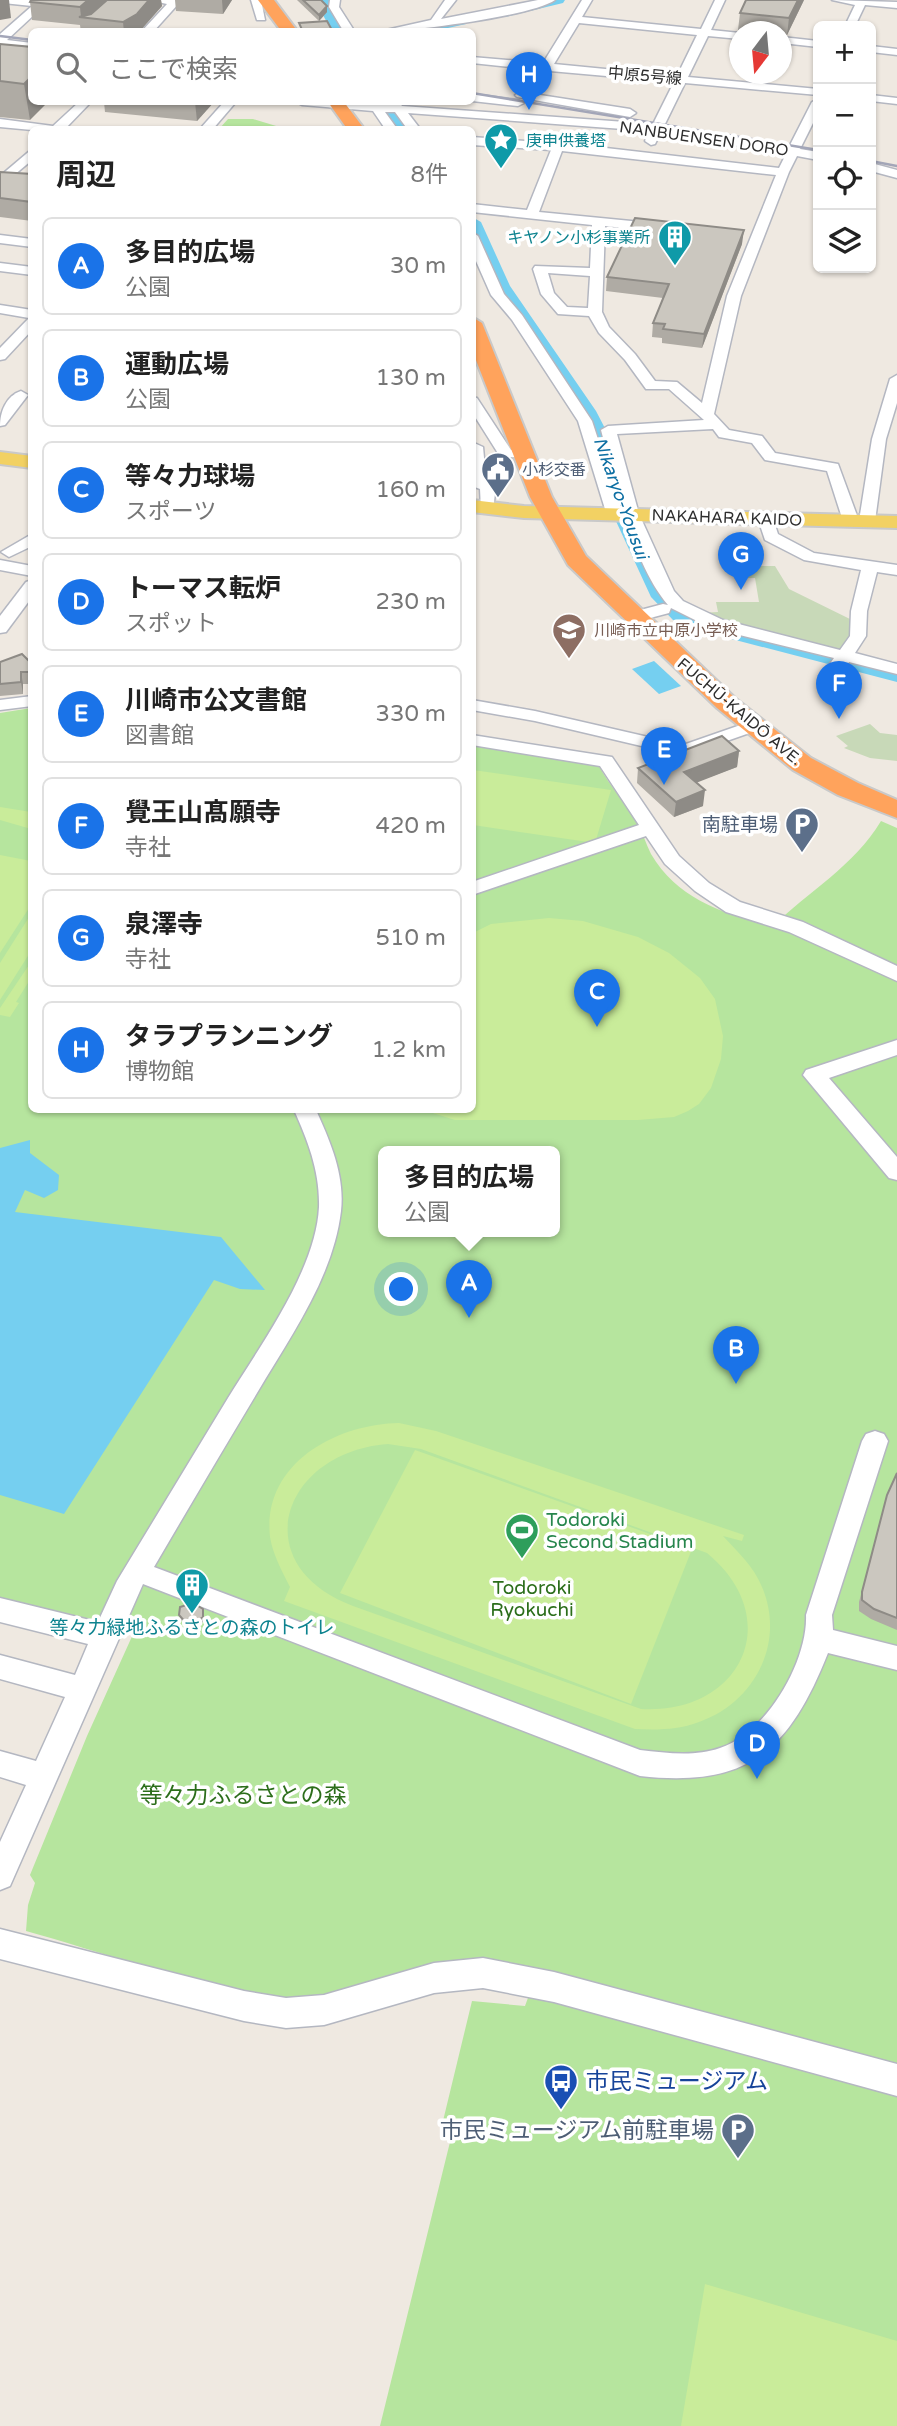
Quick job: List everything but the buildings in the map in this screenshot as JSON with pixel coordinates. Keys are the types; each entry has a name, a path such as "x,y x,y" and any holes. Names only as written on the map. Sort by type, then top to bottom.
{"highway":[{"path":"266,0 287,28"},
{"path":"338,105 354,126"},
{"name":"FUCHŪ-KAIDŌ AVE.","path":"476,333 548,512 576,560 752,726 822,776 897,810"}],"main road":[{"path":"0,458 28,462"},
{"name":"NAKAHARA KAIDO","path":"480,506 548,512 897,522"},
{"path":"564,542 569,530 614,512"}],"street":[{"path":"3,0 43,2"},
{"path":"150,28 175,2 153,0"},
{"path":"256,0 262,25"},
{"path":"335,0 334,8 347,28"},
{"path":"438,26 436,18 451,0"},
{"path":"419,28 550,0"},
{"path":"495,160 520,99 547,66 587,0"},
{"path":"642,156 683,79 720,0"},
{"path":"836,0 897,5"},
{"path":"852,21 861,1"},
{"path":"2,37 43,2"},
{"path":"320,6 330,23"},
{"path":"575,19 729,35"},
{"path":"2,37 28,36"},
{"path":"2,37 28,45"},
{"path":"792,41 813,43"},
{"path":"876,50 897,52"},
{"name":"中原5号線","path":"476,60 813,92"},
{"path":"476,97 520,99 661,123"},
{"path":"520,99 611,118 608,125"},
{"path":"876,99 897,101"},
{"path":"60,126 82,105"},
{"path":"209,126 227,105"},
{"path":"376,105 389,126"},
{"name":"NANBUENSEN DORO","path":"376,105 608,125 661,123 797,146 813,154"},
{"path":"395,106 412,126"},
{"path":"712,419 734,296 750,238 813,112"},
{"path":"0,123 28,126"},
{"path":"476,141 558,147 783,172"},
{"path":"532,214 558,147"},
{"path":"1,182 28,157"},
{"path":"876,168 897,174"},
{"path":"1,182 21,186"},
{"path":"478,208 677,230"},
{"path":"598,222 595,312 598,323 610,339 626,352 651,386 672,384 712,419 724,434 757,439 770,457 832,467 859,521"},
{"path":"0,239 28,242"},
{"path":"476,245 498,295 517,318 585,421 614,512 651,594 663,609 695,627 841,660 897,669"},
{"path":"0,267 28,270"},
{"path":"595,312 563,311 548,294 540,269 597,272"},
{"path":"0,309 28,313"},
{"path":"0,355 6,340 28,324"},
{"path":"859,521 897,379"},
{"path":"0,392 27,396"},
{"path":"0,422 27,396"},
{"path":"476,407 498,437 506,455 523,453"},
{"path":"712,419 608,430 614,512 666,592 677,605 717,624 841,660 897,680"},
{"path":"879,439 897,441"},
{"path":"476,456 479,484 488,485 480,506"},
{"path":"766,519 772,537 798,553 897,570"},
{"path":"28,542 5,559 28,569"},
{"path":"841,660 858,636 859,611 870,567"},
{"path":"10,623 28,592"},
{"path":"635,617 663,609"},
{"path":"1,704 28,701"},
{"path":"476,706 535,716 684,751 752,726"},
{"path":"476,741 606,761 666,850 686,874 733,907 796,927 870,959 897,974"},
{"path":"476,888 652,827"},
{"path":"897,1047 814,1075 897,1172"},
{"path":"1,1873 104,1636 127,1590 294,1310 322,1249 330,1209 329,1182 322,1147 306,1113"},
{"path":"154,1578 640,1763 668,1767 719,1762 749,1752 765,1739 796,1692 821,1639 819,1615 874,1441"},
{"path":"0,1610 104,1636"},
{"path":"821,1639 897,1658"},
{"path":"0,1667 81,1689"},
{"path":"0,1764 43,1776"},
{"path":"0,1944 244,2006 286,2012 324,2010 434,1978 483,1973 554,1987 897,2080"}],"green space":[{"path":"228,119 253,119 276,126 222,126"},
{"path":"754,566 775,566 789,589 854,621 854,634 839,651 699,613 718,612 716,602 759,602 755,578 748,578 747,571 755,571"},
{"name":"Todoroki Ryokuchi","path":"28,708 28,1113 476,1113 476,746 599,766 638,824 651,854 675,883 688,894 720,910 772,927 844,865 881,821 897,828 897,2426 380,2426 450,2142 442,2125 472,2001 525,2006 536,1976 303,1999 198,1981 26,1931 28,1905 35,1883 30,1875 87,1736 134,1632 0,1599 0,713"},
{"path":"870,724 880,733 897,735 897,761 870,758 844,748 848,746 836,736"},
{"path":"476,770 611,790 595,843 476,825"},
{"path":"0,807 28,812 28,828 0,820"},
{"path":"0,855 28,860 28,910 0,953"},
{"path":"549,918 583,921 638,937 669,953 700,978 715,999 723,1036 721,1059 711,1088 699,1104 674,1117 638,1120 455,1120 433,1113 476,1113 476,932 491,924"},
{"path":"28,919 28,956 0,1000 0,963"},
{"path":"28,966 28,983 10,1017 0,1015 0,1008"},
{"path":"399,1423 436,1431 744,1535 742,1541 723,1536 759,1580 768,1608 770,1629 760,1668 749,1686 735,1701 699,1722 667,1729 635,1729 284,1601 290,1587 270,1537 271,1511 278,1488 291,1469 308,1453 329,1440 375,1425","holes":["388,1444 421,1449 707,1553 731,1579 744,1606 748,1633 742,1658 727,1680 705,1696 676,1707 641,1709 353,1606 319,1588 298,1565 288,1539 290,1513 302,1488 322,1467 352,1452"]},
{"path":"415,1450 692,1549 631,1704 340,1593"},
{"path":"705,2284 897,2341 897,2426 681,2426"}],"water":[{"path":"654,661 681,686 659,694 632,669"},
{"path":"30,1140 30,1153 59,1175 58,1190 44,1198 25,1190 15,1212 221,1237 265,1290 240,1289 214,1280 64,1514 0,1495 0,1148"}],"waterway":[{"name":"Nikaryo-Yousui","path":"322,0 338,28"},
{"path":"505,13 558,0"},
{"path":"425,28 461,21"},
{"name":"Nikaryo-Yousui","path":"383,105 399,126"},
{"name":"Nikaryo-Yousui","path":"476,231 501,288 516,306 586,411 599,436 620,506 662,597 681,615 709,626 897,675"}],"railway":[{"path":"0,36 28,40"},
{"path":"476,94 813,149"},
{"path":"876,162 897,166"}],"place":[{"name":"タラプランニング","path":"529,110"},
{"name":"庚申供養塔","path":"501,170"},
{"name":"キヤノン小杉事業所","path":"675,267"},
{"name":"小杉交番","path":"498,499"},
{"name":"泉澤寺","path":"741,590"},
{"name":"川崎市立中原小学校","path":"569,660"},
{"name":"覺王山髙願寺","path":"839,719"},
{"name":"川崎市公文書館","path":"664,785"},
{"name":"南駐車場","path":"802,854"},
{"name":"等々力球場","path":"597,1027"},
{"name":"多目的広場","path":"469,1318"},
{"name":"運動広場","path":"736,1384"},
{"name":"Todoroki Second Stadium","path":"522,1560"},
{"name":"等々力緑地ふるさとの森のトイレ","path":"192,1615"},
{"name":"トーマス転炉","path":"757,1779"},
{"name":"市民ミュージアム","path":"561,2111"},
{"name":"市民ミュージアム前駐車場","path":"738,2160"}],"park label":[{"name":"等々力ふるさとの森","path":"243,1795"}]}
